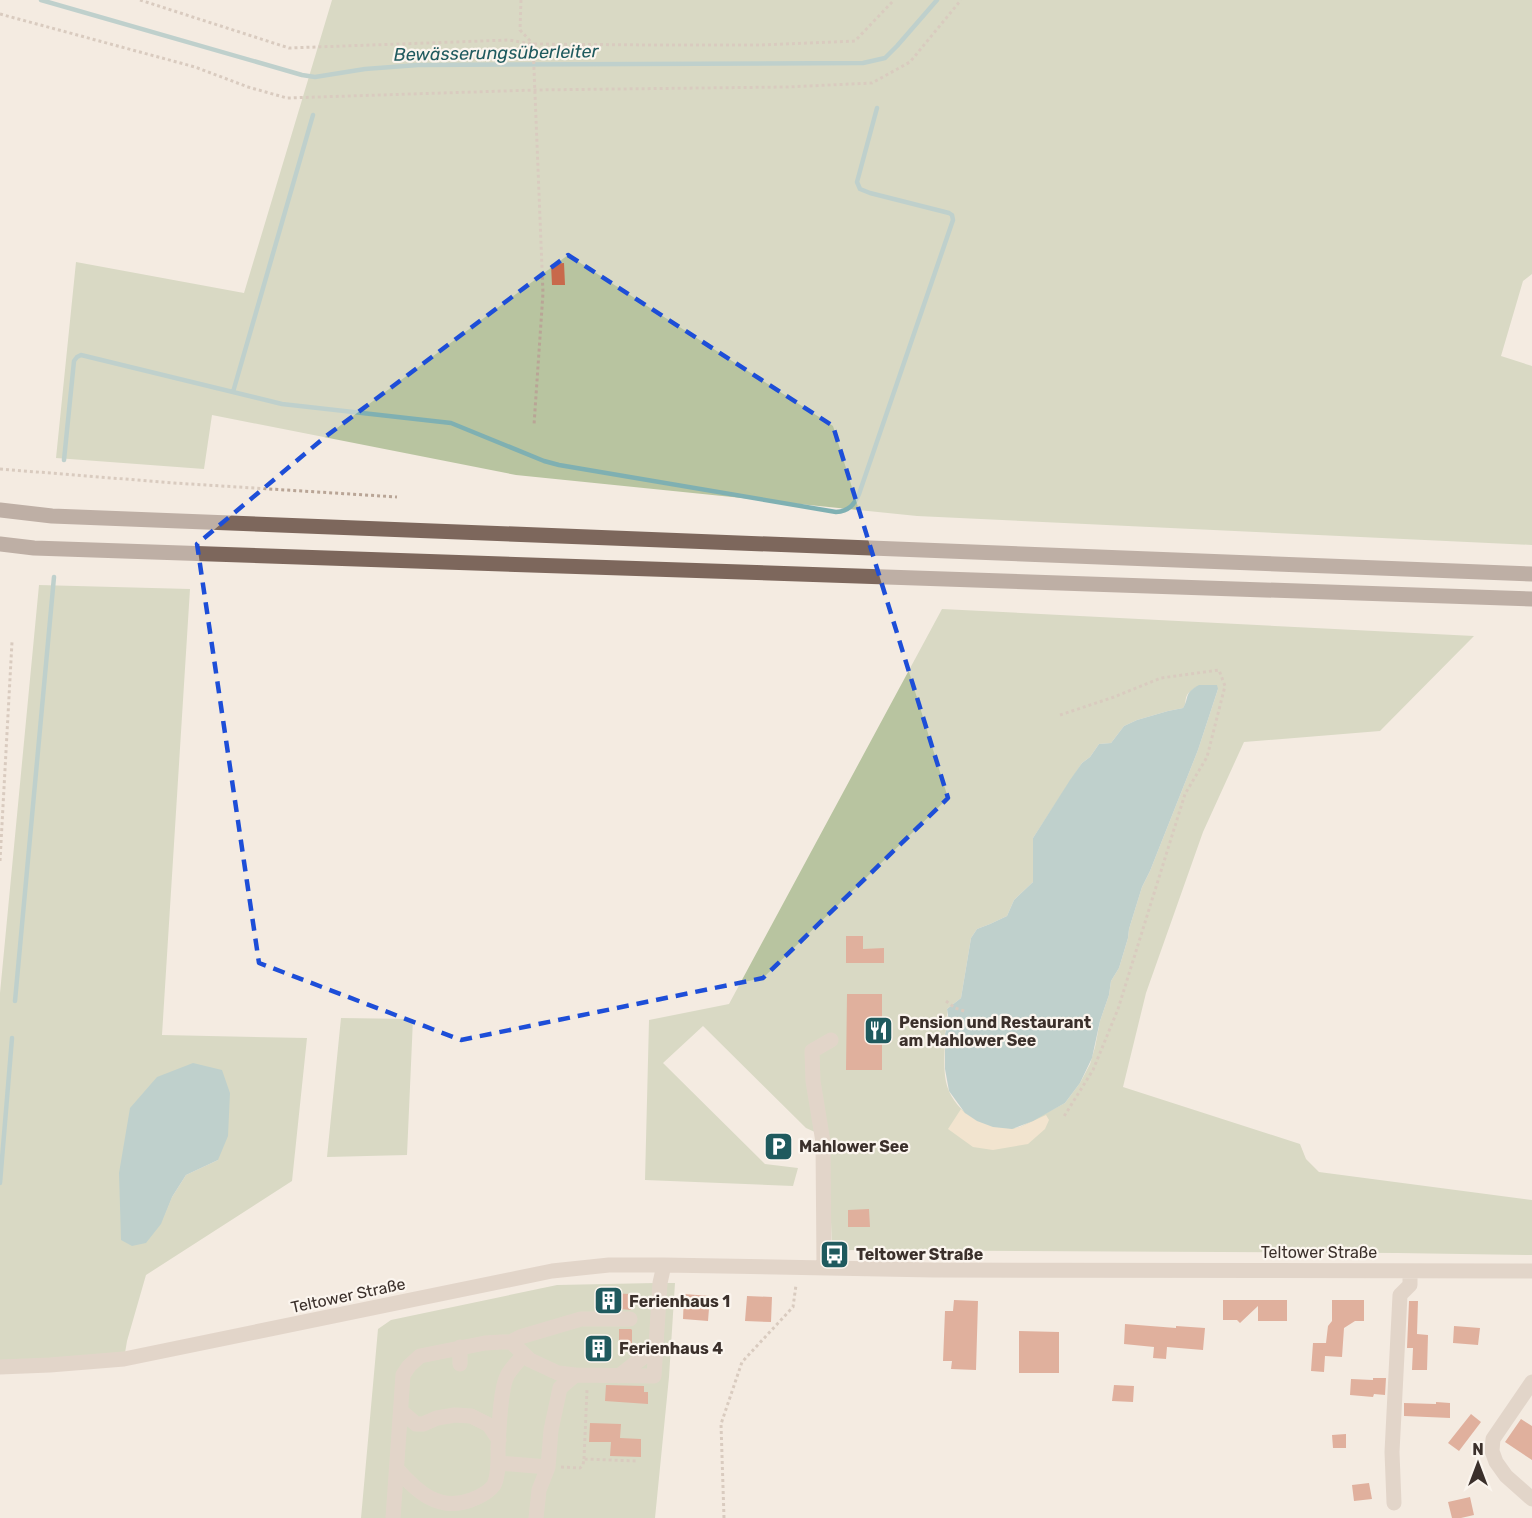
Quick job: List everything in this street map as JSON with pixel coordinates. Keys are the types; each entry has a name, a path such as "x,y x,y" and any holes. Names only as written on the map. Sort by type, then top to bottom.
{"main road":[{"path":"0,510 63,517 1532,574"},
{"path":"0,544 58,549 1532,599"}],"street":[{"path":"824,1268 823,1142 813,1081 812,1051 831,1040"},
{"name":"Teltower Straße","path":"0,1367 124,1359 552,1270 609,1265 1043,1270 1532,1271"},
{"path":"536,1518 538,1490 548,1467 551,1430 560,1388 581,1380 619,1376 654,1376 660,1283 664,1265"},
{"path":"1394,1503 1392,1452 1400,1295 1410,1286 1410,1270"},
{"path":"393,1518 403,1375 420,1356 485,1343 511,1342 520,1337 581,1319 630,1319"},
{"path":"511,1342 531,1360 558,1373 581,1380"},
{"path":"460,1347 460,1364"},
{"path":"619,1376 656,1347"},
{"path":"397,1469 413,1487 440,1503 462,1503 481,1496 493,1485 498,1471 503,1389 508,1375 524,1354"},
{"path":"1532,1383 1493,1439 1492,1451 1496,1462 1506,1476 1532,1499"},
{"path":"401,1411 416,1424 455,1414 471,1416 489,1425 499,1440"},
{"path":"498,1463 548,1467"}],"path":[{"path":"140,0 289,48 509,40 533,44 760,45 855,41 894,0"},
{"path":"521,0 520,30 533,44 543,293 534,425"},
{"path":"0,14 195,67 248,87 287,98 535,90 787,87 872,83 910,62 962,0"},
{"path":"0,468 174,483 397,497"},
{"path":"0,861 12,642"},
{"path":"1060,715 1161,678 1219,670 1225,686 1207,757 1185,794 1118,1009 1093,1070 1063,1118"},
{"path":"946,1001 955,1008 967,1012"},
{"path":"724,1518 721,1424 742,1362 793,1307 796,1285"},
{"path":"548,1467 580,1468 583,1465 581,1380"},
{"path":"584,1459 637,1461"}],"highlighted area":[{"path":"568,255 833,426 948,798 763,978 461,1040 259,963 197,544 325,437"}],"green space":[{"path":"332,0 1532,0 1532,274 1523,281 1501,356 1532,366 1532,545 917,516 516,475 212,415 204,469 56,458 76,262 244,293"},
{"path":"39,585 190,589 162,1035 307,1038 292,1181 146,1275 124,1359 0,1367 0,993","holes":["222,1071 218,1160 186,1175 172,1197 161,1224"]},
{"path":"942,609 1474,636 1380,731 1244,742 1203,832 1146,993 1123,1087 1300,1144 1306,1159 1319,1172 1532,1200 1532,1255 832,1250 828,1138 806,1128 703,1026 663,1063 765,1164 798,1168 793,1186 645,1180 649,1020 729,1004","holes":["1196,687 1218,689 1198,750 1142,887 1119,968 1111,981 1090,1064 1080,1083 1065,1103 1020,1127 996,1127 974,1119 964,1112 950,1093 944,1064 947,1009 961,998 971,938 977,929 1007,916 1014,900 1033,882 1033,838 1082,763 1090,757 1099,744 1111,743 1124,726 1137,720 1183,708 1187,695"]},
{"path":"341,1018 413,1019 407,1155 327,1157"},
{"path":"675,1283 669,1377 655,1518 361,1518 378,1329 391,1320 557,1285"}],"sand":[{"path":"961,1109 965,1113 1012,1129 1046,1115 1049,1120 1045,1129 1028,1144 993,1150 973,1147 948,1129"}],"water":[{"path":"1199,685 1217,685 1218,689 1198,750 1142,887 1119,968 1111,981 1092,1058 1080,1083 1065,1103 1033,1121 1012,1129 993,1127 977,1121 965,1113 949,1091 945,1069 947,1009 961,998 971,938 977,929 1007,916 1014,900 1033,882 1033,838 1070,780 1099,744 1111,743 1124,726 1137,720 1183,708 1189,693"},
{"path":"193,1063 222,1070 230,1093 228,1136 218,1160 186,1175 172,1197 161,1224 146,1243 132,1246 121,1240 119,1173 130,1108 157,1077"}],"building":[{"path":"564,263 565,285 552,285 551,264"},
{"path":"846,936 863,936 863,949 884,948 884,963 846,963"},
{"path":"847,994 882,994 882,1070 846,1070"},
{"path":"869,1209 870,1227 848,1227 848,1210"},
{"path":"600,1293 632,1294 631,1310 600,1307"},
{"path":"684,1294 710,1296 708,1321 683,1319"},
{"path":"747,1296 772,1297 771,1322 745,1321"},
{"path":"954,1300 978,1301 976,1370 951,1369 952,1361 943,1361 945,1311 953,1311"},
{"path":"1223,1300 1287,1300 1287,1321 1258,1321 1258,1306 1240,1323 1237,1320 1223,1320"},
{"path":"1332,1300 1364,1300 1364,1321 1355,1321 1344,1328 1342,1357 1325,1356 1324,1372 1311,1371 1313,1343 1326,1343 1328,1326 1332,1321"},
{"path":"1409,1301 1418,1301 1417,1334 1428,1335 1427,1370 1412,1370 1413,1348 1407,1348"},
{"path":"1125,1324 1205,1328 1203,1350 1167,1347 1166,1359 1153,1358 1154,1347 1124,1344"},
{"path":"1454,1326 1480,1328 1478,1345 1453,1343"},
{"path":"619,1329 632,1330 632,1347 619,1347"},
{"path":"1019,1331 1059,1332 1059,1373 1019,1373"},
{"name":"Ferienhaus 4","path":"591,1339 606,1339 605,1356 591,1356"},
{"path":"1373,1378 1386,1378 1385,1395 1374,1394 1373,1397 1350,1395 1351,1379 1373,1380"},
{"path":"606,1385 644,1386 644,1392 648,1392 648,1404 605,1401"},
{"path":"1114,1385 1134,1386 1133,1402 1112,1401"},
{"path":"1436,1402 1450,1403 1450,1418 1404,1416 1404,1403 1436,1404"},
{"path":"1471,1414 1481,1422 1459,1451 1448,1443"},
{"path":"1521,1419 1532,1426 1532,1460 1505,1442"},
{"path":"590,1423 621,1424 620,1438 641,1439 641,1457 610,1456 611,1442 589,1442"},
{"path":"1346,1434 1346,1448 1333,1448 1332,1435"},
{"path":"1369,1483 1372,1499 1354,1501 1352,1485"},
{"path":"1470,1497 1474,1515 1452,1518 1448,1502"}],"waterway":[{"name":"Bewässerungsüberleiter","path":"41,0 315,77 365,69 418,65 863,63 885,58 937,0"},
{"path":"64,460 74,361 81,355 282,404 451,423 559,465 836,512 848,509 859,494 953,220 949,213 860,189 857,182 877,108"},
{"path":"233,392 313,115"},
{"path":"15,1001 54,577"},
{"path":"0,1183 12,1038"}],"place":[{"name":"Pension und Restaurant am Mahlower See","path":"878,1031"},
{"name":"Mahlower See","path":"778,1146"},
{"name":"Teltower Straße","path":"835,1254"},
{"name":"Ferienhaus 1","path":"608,1301"},
{"name":"Ferienhaus 4","path":"598,1348"}]}
